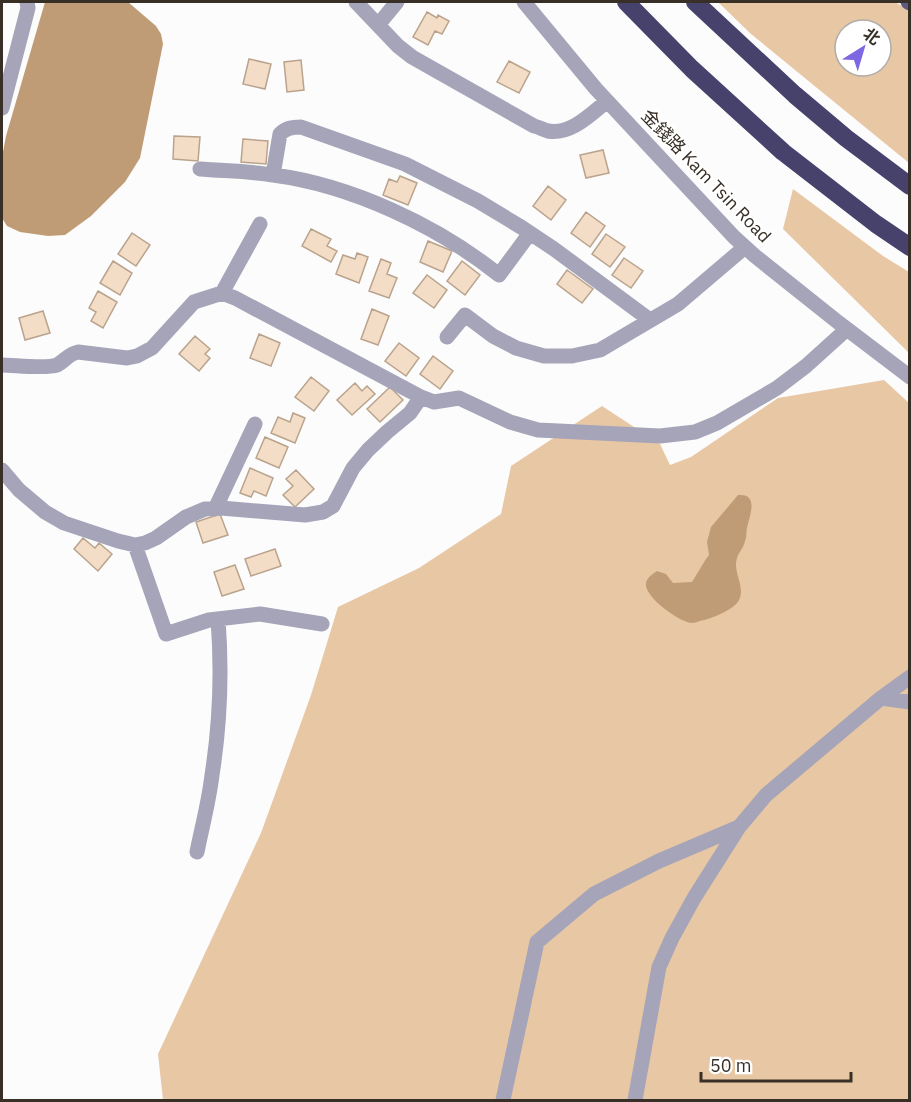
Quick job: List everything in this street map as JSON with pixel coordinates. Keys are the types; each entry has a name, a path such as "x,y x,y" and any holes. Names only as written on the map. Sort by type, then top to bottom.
{"highway":[{"path":"626,2 692,69 783,152 909,247"},
{"path":"696,2 795,95 909,186"}],"street":[{"path":"2,108 27,2"},
{"path":"356,2 398,46 412,57 534,126 548,131 570,128 607,101"},
{"path":"378,25 397,2"},
{"name":"金錢路 Kam Tsin Road","path":"524,2 596,89 734,237 909,377"},
{"path":"273,175 280,134 292,127 301,127 405,164 478,201 530,233 650,320"},
{"path":"200,168 273,175 303,180 346,192 434,231 476,256 499,275 530,233"},
{"path":"2,365 48,367 56,365 71,353 127,358 137,356 152,348 194,302 222,292 260,224"},
{"path":"447,337 465,315 493,336 516,348 544,356 572,356 600,350 678,304 745,247"},
{"path":"222,292 421,397 434,402 459,398 510,422 538,430 660,436 695,432 717,423 777,388 806,366 847,329"},
{"path":"2,470 19,490 45,512 64,523 135,545 156,538 186,517 205,509 305,515 323,512 333,506 353,468 368,450 410,413 421,397"},
{"path":"215,509 255,424"},
{"path":"135,545 166,634 209,620 260,614 322,624"},
{"path":"197,852 212,777 218,719 220,654 218,619"},
{"path":"635,1101 659,968 694,898 739,827 766,795 909,677"},
{"path":"881,699 909,702"},
{"path":"503,1101 537,942 594,894 659,861 739,827"}],"shaded area":[{"path":"45,2 128,2 156,26 163,44 140,158 125,182 91,216 65,235 48,236 20,232 7,226 2,218 2,157 6,136"},
{"path":"718,2 895,2 909,10 909,163 751,34"},
{"path":"793,189 883,256 909,272 909,353 783,229"},
{"path":"884,380 909,403 909,1100 163,1100 158,1054 261,833 311,695 338,607 419,568 501,514 511,466 602,406 660,444 670,465 691,457 778,398"},
{"path":"738,495 745,495 749,498 752,507 746,539 736,564 741,587 740,598 734,606 720,614 694,623 685,621 672,614 652,597 646,586 647,581 657,571 666,574 673,583 692,582 709,555 707,542 711,527"}],"building":[{"path":"427,12 449,21 442,34 435,31 428,45 413,37"},
{"path":"249,59 271,64 265,89 243,84"},
{"path":"301,60 304,90 287,92 284,62"},
{"path":"509,61 530,72 519,93 497,82"},
{"path":"174,136 200,137 198,161 173,159"},
{"path":"243,139 268,141 266,164 241,162"},
{"path":"603,150 609,173 586,178 580,155"},
{"path":"400,176 417,183 408,205 383,195 389,179 397,182"},
{"path":"548,186 566,200 551,220 533,206"},
{"path":"586,212 605,226 590,247 571,233"},
{"path":"311,229 331,239 327,246 337,251 331,262 302,246"},
{"path":"132,233 150,245 136,266 118,254"},
{"path":"606,234 625,247 610,267 592,254"},
{"path":"428,241 452,251 443,272 420,262"},
{"path":"357,253 368,257 359,283 336,274 343,255 355,259"},
{"path":"624,258 643,271 631,288 612,275"},
{"path":"381,259 391,263 387,274 397,278 389,298 369,291"},
{"path":"113,261 132,273 120,295 100,283"},
{"path":"462,261 480,275 465,295 447,281"},
{"path":"567,270 593,289 582,303 557,284"},
{"path":"427,275 447,290 434,308 413,293"},
{"path":"98,291 117,302 103,328 91,321 96,312 89,308"},
{"path":"372,309 389,316 378,345 361,339"},
{"path":"43,311 50,333 25,340 19,318"},
{"path":"259,334 280,343 271,366 250,358"},
{"path":"195,336 210,349 205,354 210,358 199,371 179,354"},
{"path":"399,343 419,358 406,376 385,361"},
{"path":"433,356 453,371 440,389 420,374"},
{"path":"311,377 329,391 314,411 295,397"},
{"path":"355,383 362,391 367,386 375,394 352,415 337,400"},
{"path":"390,387 403,400 380,422 367,409"},
{"path":"293,413 305,418 295,443 271,433 278,417 290,422"},
{"path":"265,437 288,447 279,468 256,458"},
{"path":"250,468 273,478 266,496 254,491 251,497 240,493"},
{"path":"296,470 314,489 295,507 283,495 293,486 286,479"},
{"path":"220,514 228,535 203,543 196,522"},
{"path":"83,538 95,548 99,543 112,554 98,571 74,549"},
{"path":"275,549 281,566 251,576 245,559"},
{"path":"235,565 244,589 222,596 214,572"}]}
